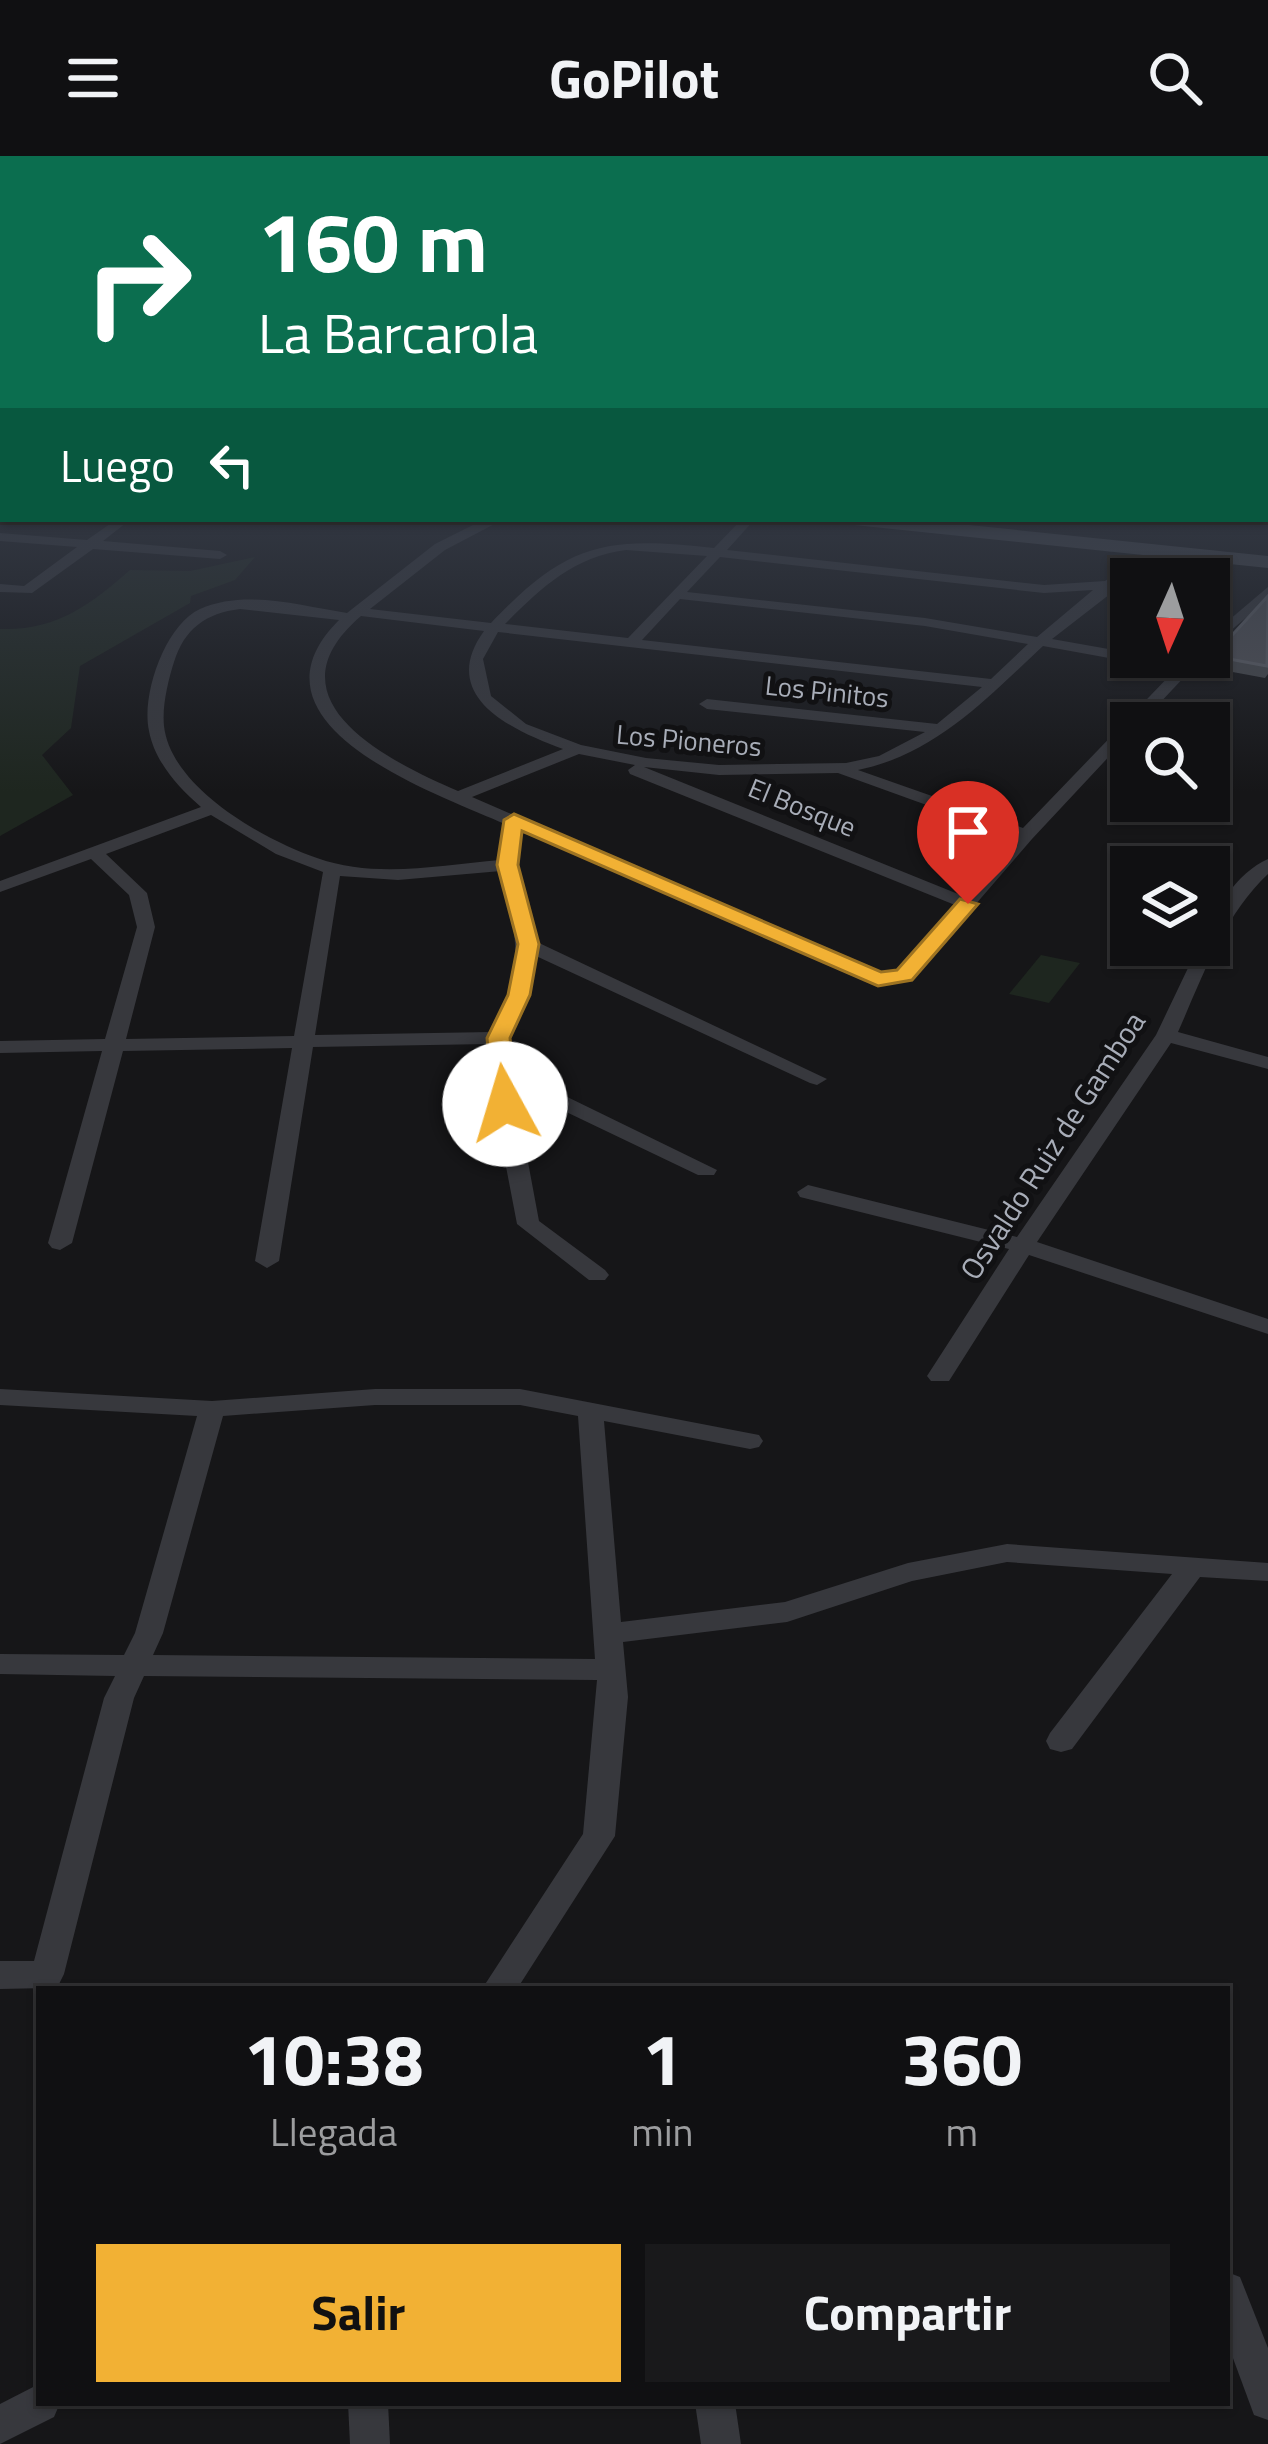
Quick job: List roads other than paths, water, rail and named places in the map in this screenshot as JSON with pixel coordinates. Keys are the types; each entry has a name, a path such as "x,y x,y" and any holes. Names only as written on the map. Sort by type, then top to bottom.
{"street":[{"path":"0,588 27,590 43,579"},
{"path":"400,579 333,634 320,659 317,686 328,712 350,738 385,763 888,981 904,975 1110,747"},
{"name":"Los Pioneros","path":"545,579 495,628 475,662 482,691 511,719 575,750 617,762 788,772 843,770 885,760 941,729 1117,579"},
{"path":"632,643 694,579"},
{"name":"Los Pioneros","path":"952,579 1045,589 1108,585"},
{"name":"Los Pioneros","path":"1045,589 1078,610"},
{"path":"1230,626 1268,592"},
{"path":"679,595 926,622 1110,653"},
{"path":"508,865 363,873 332,869 277,846 213,808 182,778 158,734 164,670 176,640 203,613 228,607 495,628 993,684"},
{"path":"1153,702 1176,678"},
{"name":"Los Pinitos","path":"707,704 941,729"},
{"path":"460,796 575,750"},
{"name":"El Bosque","path":"617,762 968,904"},
{"path":"843,770 1026,835"},
{"path":"0,887 213,808"},
{"path":"514,820 508,865 528,944 519,995 499,1038 528,1224 597,1275"},
{"path":"60,1243 146,927 138,893 92,851"},
{"name":"Osvaldo Ruiz de Gamboa","path":"1230,907 1240,890 1268,865"},
{"path":"267,1262 332,869"},
{"path":"1240,890 1268,897"},
{"path":"528,944 817,1079"},
{"name":"Osvaldo Ruiz de Gamboa","path":"940,1376 1166,1036 1199,966"},
{"path":"1166,1036 1268,1063"},
{"path":"0,1047 499,1038"},
{"path":"501,1073 706,1170"},
{"path":"808,1192 1023,1245 1268,1328"},
{"path":"0,1397 212,1409 375,1397 500,1397 750,1441"},
{"path":"0,1975 46,1974 119,1698 148,1633 212,1409"},
{"path":"501,1986 599,1837 613,1697 590,1412"},
{"path":"609,1634 787,1612 908,1572 1007,1553 1268,1572"},
{"path":"1061,1741 1195,1564"},
{"path":"0,1664 610,1670"},
{"path":"1230,2298 1268,2401"},
{"path":"0,2426 36,2405"},
{"path":"368,2406 370,2444"},
{"path":"715,2406 721,2444"}]}
